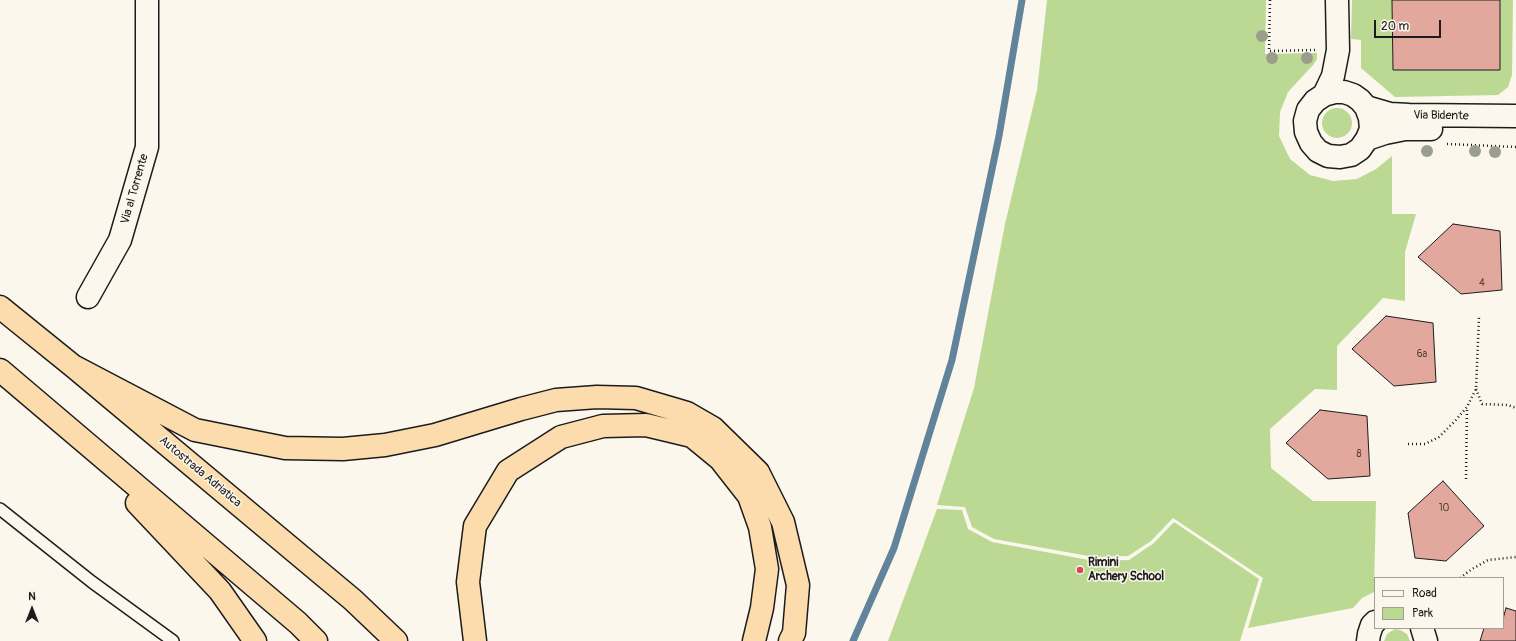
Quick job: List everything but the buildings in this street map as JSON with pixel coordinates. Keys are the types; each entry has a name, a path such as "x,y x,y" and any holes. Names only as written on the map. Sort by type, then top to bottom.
{"highway":[{"name":"Autostrada Adriatica","path":"0,307 73,366 353,600 396,641"},
{"path":"73,366 195,430 284,448 343,449 385,445 435,435 556,400 597,397 636,398 686,413 713,428 758,472 783,522 798,585 794,633 790,641"},
{"path":"0,370 292,618 316,641"},
{"path":"0,385 127,492 220,591 256,641"},
{"path":"475,641 468,582 475,526 508,471 560,437 603,426 646,425 692,436 720,459 749,496 760,527 767,569 762,608 754,641"}],"street":[{"name":"Via al Torrente","path":"88,297 120,240 147,147 147,0"},
{"name":"Via Bidente","path":"1337,0 1338,50 1333,76 1324,94 1315,101 1308,110 1305,121 1308,138 1318,151 1328,156 1340,157 1351,155 1360,149 1368,139 1385,133 1405,129 1516,131"},
{"name":"Via Bidente","path":"1324,94 1344,92 1353,95 1366,107 1390,114 1516,116"},
{"path":"1366,107 1370,118 1371,129 1368,139"},
{"path":"1368,641 1372,625 1374,623"},
{"path":"1422,629 1426,641"}],"lane":[{"path":"0,508 92,582 173,641"}],"path":[{"path":"1270,0 1269,51 1338,50"},
{"path":"1408,444 1424,444 1438,437 1467,407 1476,389 1479,317"},
{"path":"1476,389 1482,404 1508,405 1516,408"},
{"path":"1466,479 1467,407"},
{"path":"1461,577 1488,560 1516,557"}],"green space":[{"path":"1047,0 1266,0 1265,54 1317,53 1317,59 1313,65 1288,92 1280,112 1279,136 1290,159 1310,175 1333,181 1357,179 1376,169 1392,156 1392,214 1416,214 1405,252 1405,301 1383,298 1337,346 1337,390 1315,389 1270,429 1271,468 1313,501 1376,501 1374,592 1362,598 1353,608 1248,628 1263,578 1173,518 1151,541 1128,556 1094,557 994,539 972,527 965,507 937,505 974,388 1005,224 1037,90"},
{"path":"1352,0 1392,0 1393,70 1500,70 1500,0 1513,0 1512,75 1508,87 1498,95 1395,97 1361,68 1361,40 1351,39"},
{"path":"1337,108 1347,113 1352,123 1347,133 1337,138 1327,133 1322,123 1327,113"},
{"name":"Rimini Archery School","path":"937,509 962,510 968,529 992,542 1094,561 1129,560 1154,543 1174,522 1259,579 1240,641 888,641"},
{"path":"1395,629 1407,634 1410,641 1384,641 1387,634"}],"waterway":[{"path":"853,641 894,548 952,360 999,136 1022,0"}],"place":[{"name":"Rimini Archery School","path":"1080,570"}]}
